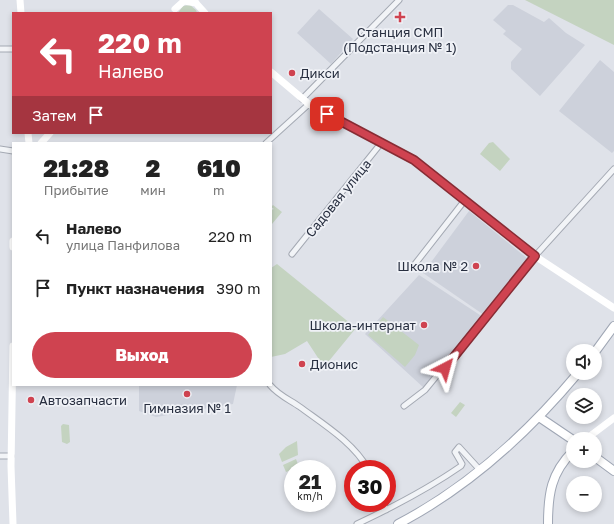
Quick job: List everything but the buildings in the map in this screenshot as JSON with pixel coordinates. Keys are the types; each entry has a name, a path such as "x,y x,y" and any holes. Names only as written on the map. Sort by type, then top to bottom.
{"main road":[{"path":"20,0 21,12"},
{"path":"175,11 176,0"},
{"path":"175,11 184,1 195,1 203,12"},
{"path":"272,73 309,104 414,160 535,256 614,308"},
{"path":"42,142 49,134"},
{"path":"601,344 614,326"},
{"path":"398,524 445,496 508,448 539,417 572,380"},
{"path":"12,386 12,523"},
{"path":"539,417 566,435"},
{"path":"595,432 614,418"},
{"path":"548,524 549,495 552,482 561,465 566,459"},
{"path":"602,462 614,471"}],"street":[{"path":"302,99 399,0"},
{"path":"0,49 12,49"},
{"path":"267,142 309,104"},
{"name":"Садовая улица","path":"292,254 382,142"},
{"path":"0,149 12,151"},
{"path":"404,406 425,390 445,368 535,256 614,168"},
{"path":"415,264 465,200"},
{"path":"271,386 346,443 363,460"},
{"path":"396,505 436,484 461,466 462,464 454,452 459,447 480,470"},
{"path":"0,456 11,456"},
{"path":"356,524 382,512"}],"shaded area":[{"path":"508,5 513,5 544,22 549,18 566,33 585,45 540,96 511,69 511,62 522,49 503,34 506,31 493,20"},
{"path":"319,9 353,39 331,64 297,33"},
{"path":"600,60 614,72 614,151 612,153 559,111"},
{"name":"Школа № 2","path":"469,211 528,259 484,315 423,273"},
{"name":"Школа-интернат","path":"419,275 483,317 424,388 365,334"},
{"name":"Гимназия № 1","path":"139,386 237,386 233,404 156,417 139,411"}],"green space":[{"path":"525,0 614,0 614,45"},
{"path":"190,5 197,12 179,12 183,6"},
{"path":"493,142 510,159 500,171 480,154 489,143"},
{"path":"273,205 282,212 272,224 272,210 274,209 272,206"},
{"path":"277,264 356,328 324,367 307,341 285,354 272,357 272,267"},
{"path":"383,317 419,345 415,355 405,367 368,335"},
{"path":"460,402 465,405 456,417 451,413"},
{"path":"63,424 69,425 70,442 67,444 62,442 61,426"},
{"path":"297,441 298,455 282,462 279,454 286,447"}],"place":[{"name":"Станция СМП (Подстанция № 1)","path":"400,17"},
{"name":"Дикси","path":"292,73"},
{"name":"Школа № 2","path":"476,266"},
{"name":"Школа-интернат","path":"424,325"},
{"name":"Дионис","path":"302,364"},
{"name":"Гимназия № 1","path":"187,394"},
{"name":"Автозапчасти","path":"31,400"}],"route":[{"path":"327,114 414,160 535,256 445,368"}]}
